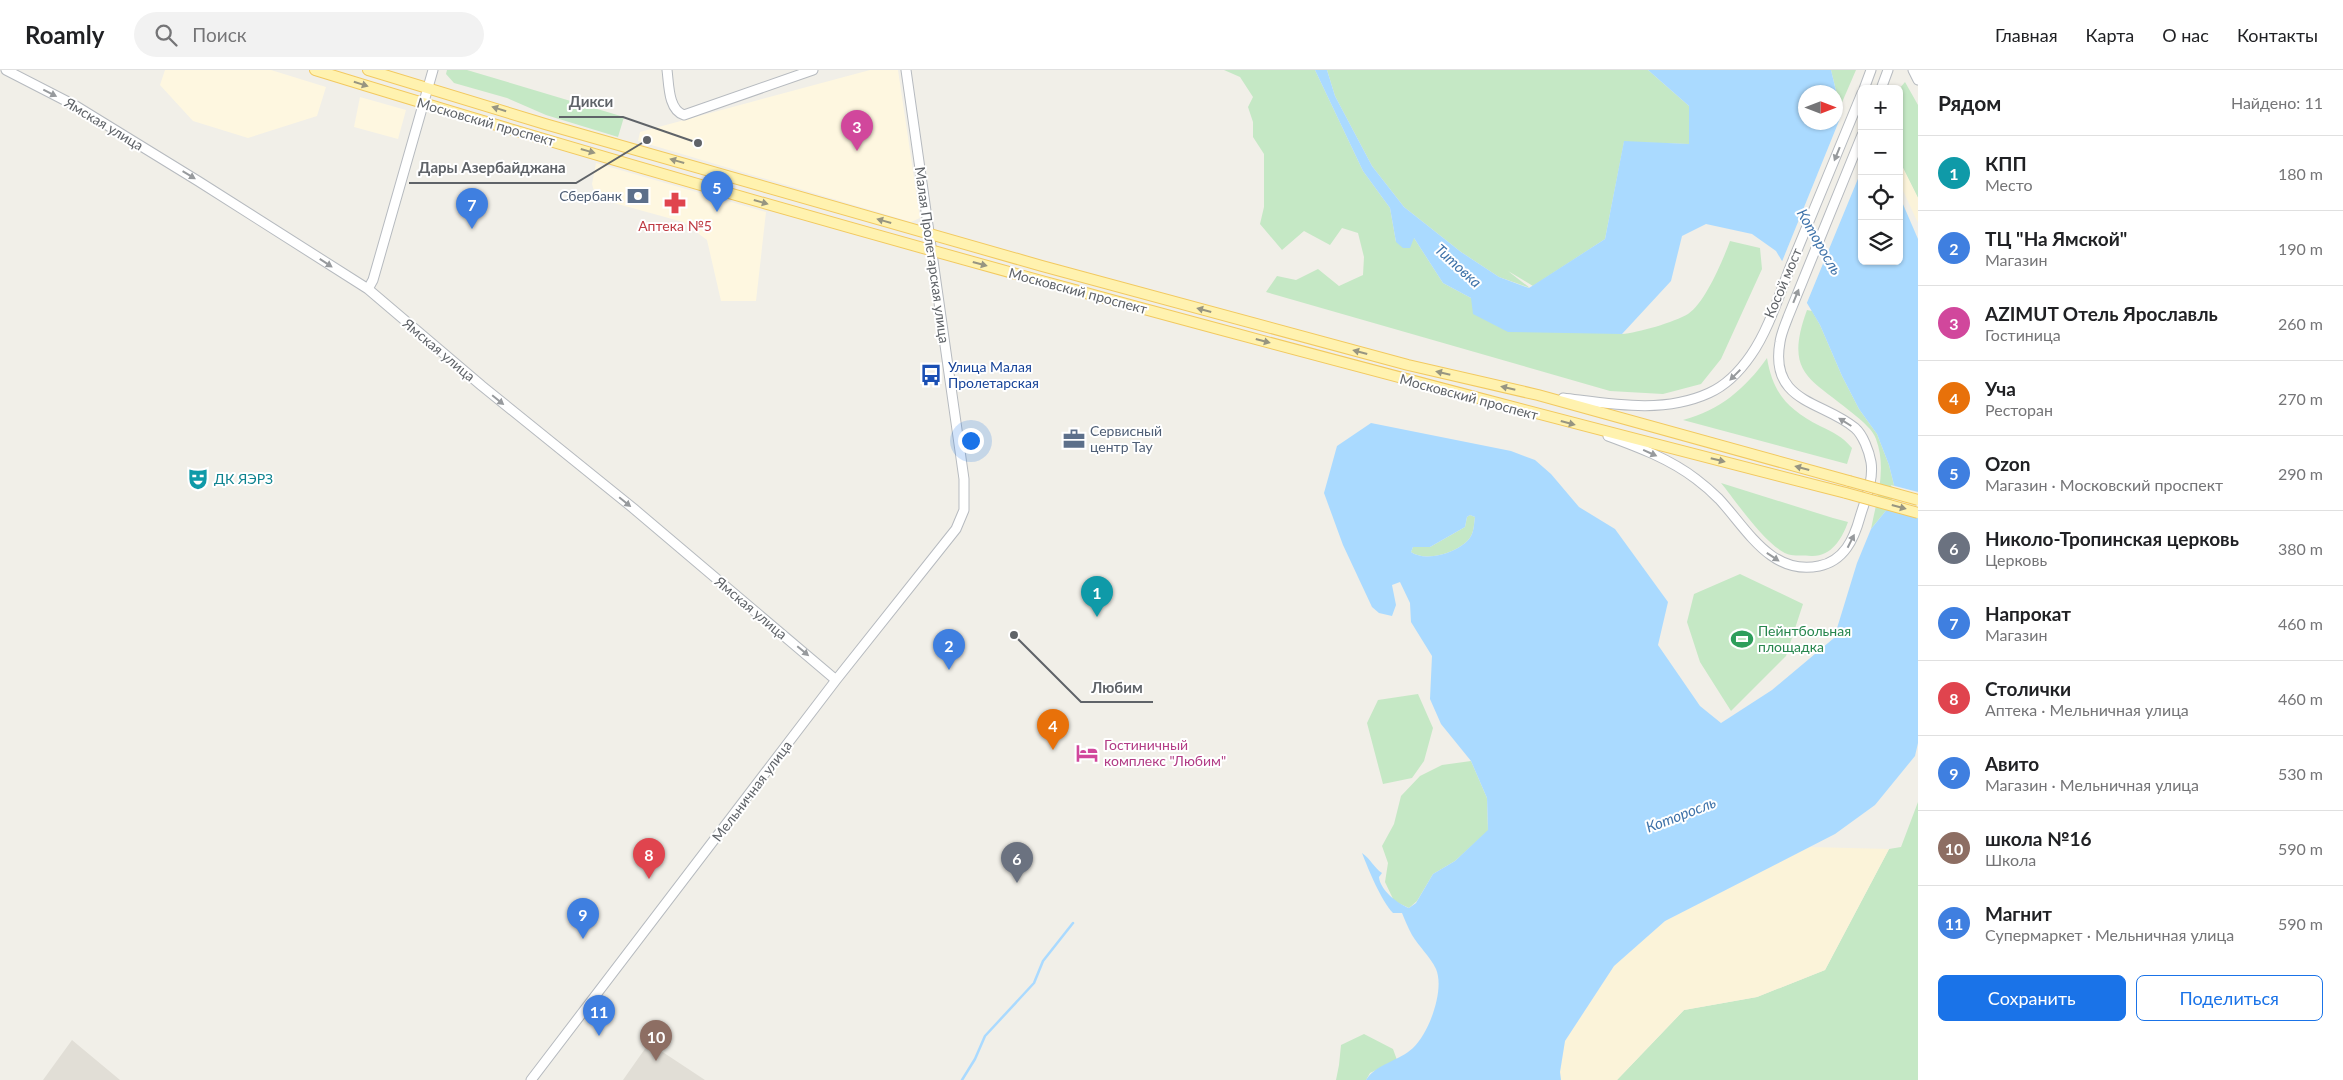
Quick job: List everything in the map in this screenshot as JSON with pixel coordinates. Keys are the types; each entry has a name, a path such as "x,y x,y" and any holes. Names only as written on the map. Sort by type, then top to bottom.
{"main road":[{"name":"Ямская улица","path":"6,70 92,116 368,289 482,386 634,508 836,680"},
{"name":"Московский проспект","path":"314,70 423,104 932,251 1589,428 1918,512"},
{"name":"Московский проспект","path":"368,70 930,234 1408,365 1538,395 1918,500"},
{"path":"368,289 373,280 433,70"},
{"path":"667,70 674,108 678,113 688,114 813,70"},
{"name":"Малая Пролетарская улица","path":"906,70 965,500"},
{"path":"1865,85 1871,70"},
{"path":"1882,85 1888,70"},
{"path":"1913,70 1918,80"},
{"name":"Косой мост","path":"1538,395 1639,406 1672,404 1710,392 1728,381 1752,354 1762,334 1858,103"},
{"name":"Косой мост","path":"1589,428 1663,459 1695,479 1718,498 1762,549 1785,565 1806,569 1825,565 1839,558 1850,544 1868,490 1872,474 1871,461 1866,445 1856,429 1798,397 1782,374 1778,359 1780,342 1788,317 1858,145"},
{"name":"Мельничная улица","path":"531,1080 836,680 952,536 961,519 965,500"}],"shaded area":[{"path":"165,70 271,70 326,87 317,116 248,138 193,121 160,85"},
{"path":"870,70 898,70 920,218 911,222 638,141 640,132"},
{"path":"360,97 406,110 398,139 354,127"},
{"path":"596,163 766,212 756,301 721,301 707,240 683,222 596,198 592,184"},
{"path":"72,1040 120,1080 43,1080"},
{"path":"649,1043 705,1080 623,1080"}],"green space":[{"path":"447,70 467,70 624,117 618,137 546,115 507,98 454,83 446,74"},
{"path":"1224,70 1315,70 1363,171 1390,208 1396,242 1414,238 1443,283 1471,298 1622,334 1629,333 1656,327 1688,314 1701,301 1707,291 1730,241 1760,248 1762,269 1721,359 1701,384 1663,394 1610,391 1266,292 1277,276 1296,280 1318,269 1339,286 1363,275 1364,257 1358,233 1342,228 1330,245 1304,231 1282,250 1260,224 1264,207 1264,154 1253,137 1253,122 1248,107 1253,97 1240,77"},
{"path":"1327,70 1648,70 1689,106 1689,144 1624,142 1605,239 1533,286 1508,271 1530,288 1499,277 1461,252 1404,207 1372,166 1335,96"},
{"path":"1831,70 1856,70 1843,100 1843,85 1835,85"},
{"path":"1905,82 1918,105 1918,198 1903,168 1902,85"},
{"path":"1807,310 1812,311 1820,325 1842,376 1859,409 1877,434 1889,465 1897,497 1871,529 1881,472 1881,461 1876,439 1873,432 1865,424 1806,374 1800,363 1798,349 1800,332"},
{"path":"1767,358 1773,381 1778,391 1791,407 1809,420 1838,435 1852,448 1847,464 1683,420 1709,410 1731,397 1741,389"},
{"path":"1721,483 1848,522 1835,546 1824,554 1818,556 1791,555 1773,545 1763,535"},
{"path":"1470,515 1475,517 1473,532 1460,547 1434,556 1418,555 1411,552 1413,547 1430,547 1465,527 1467,517"},
{"name":"Пейнтбольная площадка","path":"1740,574 1803,604 1786,656 1731,711 1700,662 1687,622 1694,594"},
{"path":"1418,694 1433,728 1424,761 1412,778 1383,784 1367,723 1378,700"},
{"path":"1471,761 1487,798 1488,831 1455,861 1433,874 1417,901 1409,908 1394,901 1385,882 1388,863 1382,846 1394,824 1401,796 1420,776 1442,765"},
{"path":"1918,802 1918,1080 1617,1080 1684,1010 1757,997 1825,970 1889,849 1901,847"},
{"path":"1364,1034 1393,1049 1397,1060 1370,1073 1366,1080 1336,1080 1341,1045"}],"sand":[{"path":"1903,168 1918,198 1918,223 1903,191"},
{"path":"1810,847 1889,849 1825,970 1757,997 1684,1010 1617,1080 1561,1080 1560,1072 1565,1041 1614,966 1665,921"}],"water":[{"path":"1315,70 1327,70 1335,96 1372,166 1404,207 1461,252 1499,277 1529,288 1605,239 1624,141 1689,144 1689,106 1648,70 1831,70 1835,85 1798,85 1798,130 1843,130 1843,118 1858,144 1858,265 1903,265 1903,204 1918,239 1918,743 1915,756 1875,805 1835,834 1665,921 1614,966 1565,1041 1560,1072 1561,1080 1366,1080 1376,1070 1413,1048 1419,1041 1434,1011 1437,999 1438,978 1434,964 1412,935 1402,913 1393,913 1384,901 1362,853 1382,873 1379,877 1380,882 1386,891 1395,900 1409,908 1416,903 1433,874 1455,861 1488,830 1487,798 1471,761 1441,724 1430,699 1432,656 1411,622 1410,603 1400,582 1392,585 1396,605 1392,616 1379,613 1372,607 1343,545 1324,493 1337,446 1371,423 1511,451 1535,460 1551,474 1579,507 1615,529 1668,602 1658,645 1700,706 1721,723 1772,690 1834,638 1857,563 1871,529 1897,497 1889,465 1877,434 1859,409 1842,376 1820,325 1776,251 1752,234 1706,224 1682,236 1671,281 1622,334 1508,332 1473,314 1471,298 1443,283 1414,238 1410,248 1403,248 1396,242 1390,208 1363,171","holes":["1470,515 1475,517 1473,532 1460,547 1434,556 1418,555 1411,552 1413,547 1430,547 1465,527 1467,517"]}],"pier":[{"path":"1843,111 1858,140 1858,179 1806,305 1781,264 1835,130 1843,130"},
{"path":"1891,485 1918,492 1918,518 1883,509 1894,497"}],"waterway":[{"path":"962,1080 975,1059 985,1036 1034,983 1043,961 1073,923"}],"place":[{"name":"Дары Азербайджана","path":"647,140"},
{"name":"Дикси","path":"698,143"},
{"name":"AZIMUT Отель Ярославль","path":"857,151"},
{"name":"Сбербанк","path":"638,196"},
{"name":"Аптека №5","path":"675,203"},
{"name":"Ozon","path":"717,212"},
{"name":"Напрокат","path":"472,229"},
{"name":"Улица Малая Пролетарская","path":"931,375"},
{"name":"Сервисный центр Тау","path":"1074,439"},
{"name":"ДК ЯЭРЗ","path":"198,479"},
{"name":"КПП","path":"1097,617"},
{"name":"Любим","path":"1014,635"},
{"name":"Пейнтбольная площадка","path":"1742,639"},
{"name":"ТЦ \"На Ямской\"","path":"949,670"},
{"name":"Уча","path":"1053,750"},
{"name":"Гостиничный комплекс \"Любим\"","path":"1087,753"},
{"name":"Столички","path":"649,879"},
{"name":"Николо-Тропинская церковь","path":"1017,883"},
{"name":"Авито","path":"583,939"},
{"name":"Магнит","path":"599,1036"},
{"name":"школа №16","path":"656,1061"}],"water label":[{"name":"Которосль","path":"1819,242"},
{"name":"Титовка","path":"1458,266"},
{"name":"Которосль","path":"1681,815"}]}
